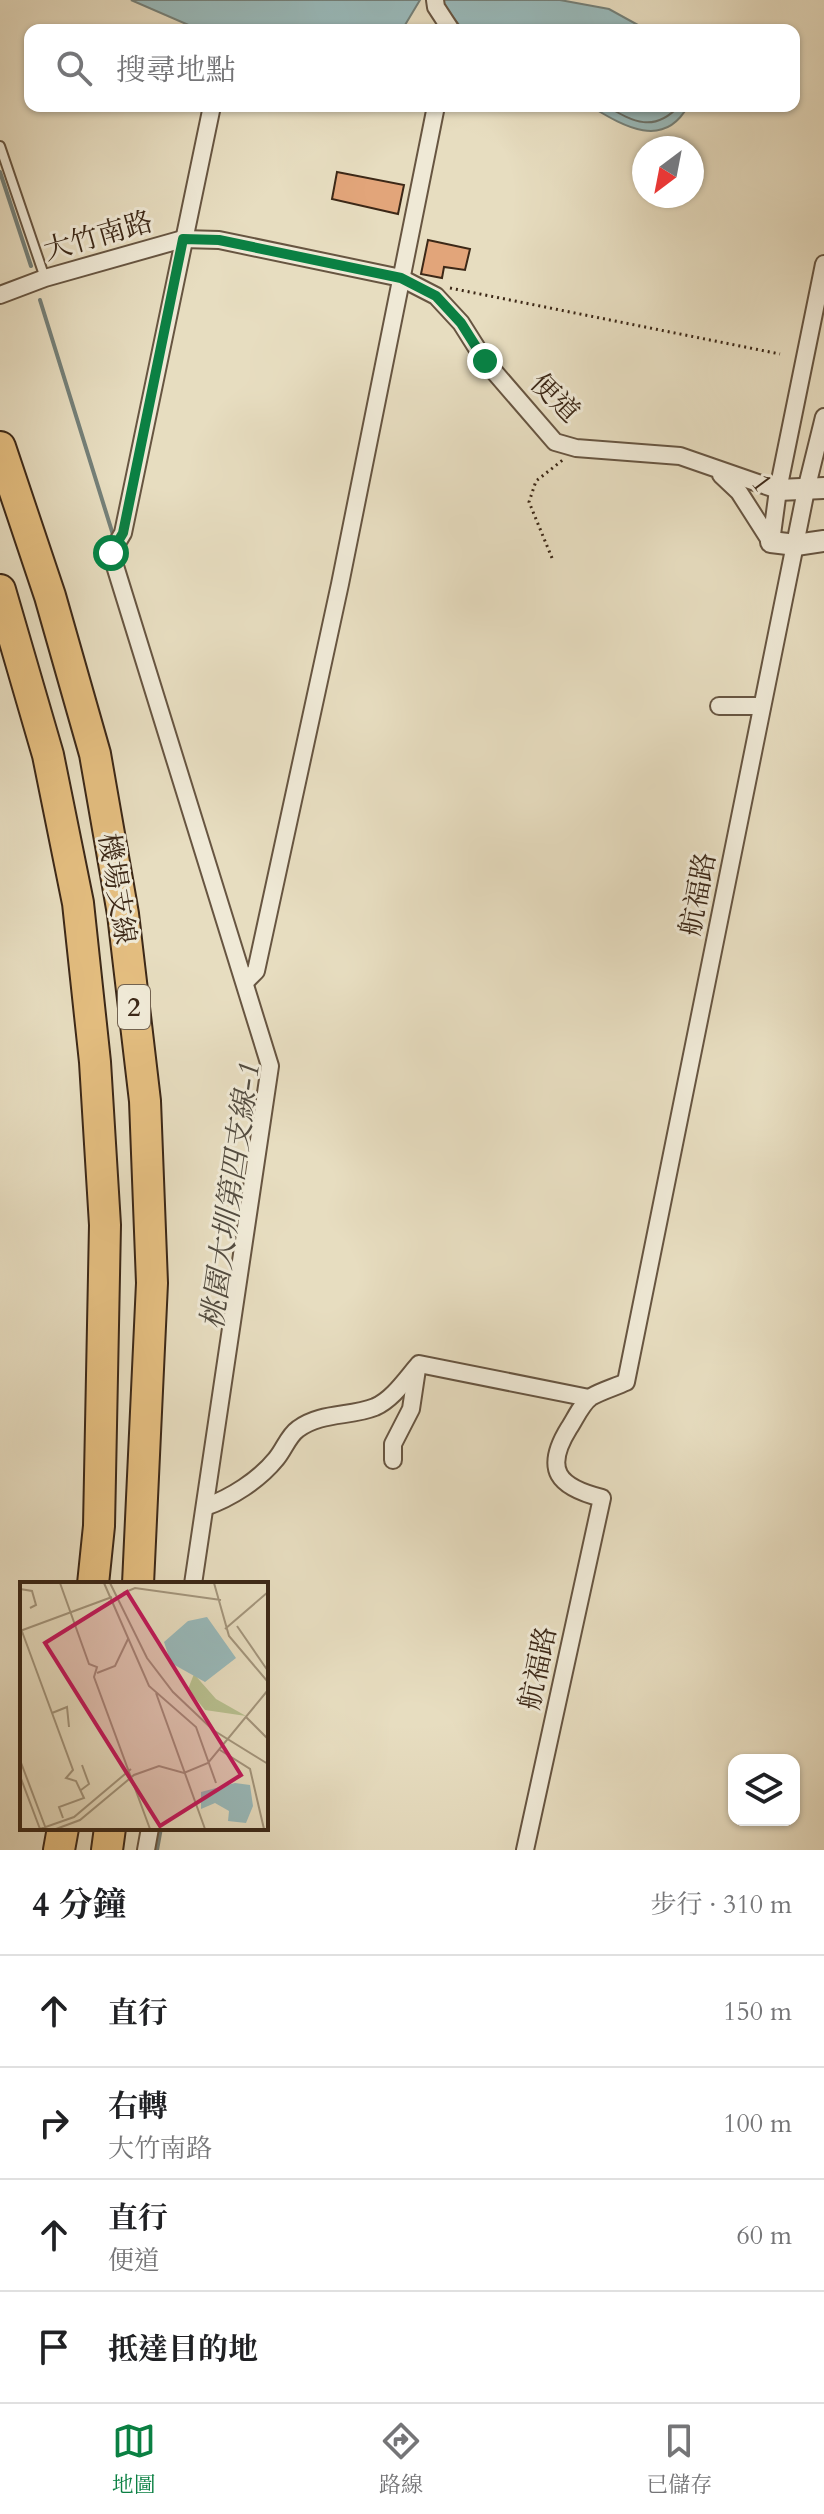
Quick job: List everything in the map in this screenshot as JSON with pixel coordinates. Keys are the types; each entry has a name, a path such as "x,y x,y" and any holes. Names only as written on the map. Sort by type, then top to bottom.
{"highway":[{"name":"機場支線","path":"0,447 50,596 95,754 123,914 145,1101 152,1283 138,1582"},
{"name":"機場支線","path":"0,590 48,755 78,903 95,1062 105,1225 99,1526 93,1582"},
{"path":"59,1850 63,1830"},
{"path":"107,1850 110,1830"}],"street":[{"path":"435,0 447,24"},
{"path":"193,1582 270,1066 111,553 123,533 211,112"},
{"path":"245,982 256,971 340,584 435,112"},
{"name":"大竹南路","path":"0,295 45,278 183,239 219,240 401,278"},
{"path":"824,264 778,490 771,542 796,545 824,541"},
{"name":"便道","path":"401,278 436,296 461,323 485,361 555,442 576,448 680,456 717,471"},
{"name":"航福路","path":"525,1850 602,1498 579,1492 562,1481 556,1465 558,1446 589,1398 626,1382 796,545 815,489 824,417"},
{"name":"1","path":"717,471 778,490"},
{"name":"1","path":"717,471 739,492 771,542"},
{"path":"778,490 815,489"},
{"path":"719,706 762,706"},
{"path":"205,1507 262,1474 297,1429 319,1419 377,1406 398,1389 419,1364"},
{"path":"419,1364 589,1398"},
{"path":"393,1460 393,1444 411,1409 419,1364"},
{"path":"146,1850 150,1830"}],"lane":[{"path":"0,146 45,278"}],"path":[{"path":"447,287 780,354"},
{"path":"552,558 529,502 536,481 576,448"}],"water":[{"path":"131,0 420,0 406,24 186,24"},
{"path":"440,0 560,0 609,9 636,24 458,24"},
{"path":"601,112 684,112 667,128 654,131 615,120"}],"building":[{"path":"337,172 404,185 398,214 332,199"},
{"path":"428,240 470,249 465,270 444,267 442,278 421,274"}],"waterway":[{"name":"桃園大圳第四支線-1","path":"0,172 31,266"},
{"name":"桃園大圳第四支線-1","path":"40,300 114,538"},
{"name":"桃園大圳第四支線-1","path":"157,1850 161,1830"}],"route":[{"path":"111,553 123,533 183,239 219,240 401,278 436,296 461,323 485,361"}]}
